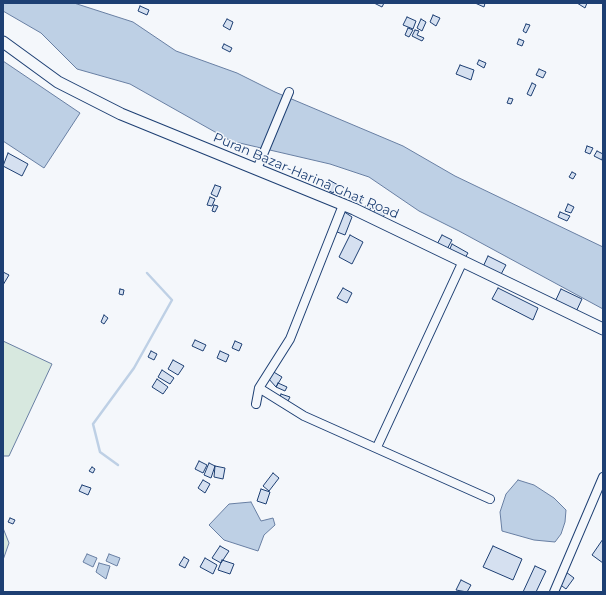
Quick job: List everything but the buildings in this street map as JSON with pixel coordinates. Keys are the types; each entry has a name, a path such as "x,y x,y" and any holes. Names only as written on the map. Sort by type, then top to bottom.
{"main road":[{"name":"Puran Bazar-Harina Ghat Road","path":"3,42 58,82 122,114 343,205 603,329"}],"street":[{"path":"257,169 289,92"},
{"path":"256,404 259,388 290,339 343,205"},
{"path":"377,447 464,262"},
{"path":"259,388 304,416 377,447 490,500"},
{"path":"554,592 603,477"}],"shaded area":[{"path":"3,341 52,364 9,456 3,456"},
{"path":"3,528 9,543 3,560"}],"water":[{"path":"3,3 74,3 133,22 176,51 237,73 275,92 403,146 455,176 603,247 603,309 419,211 369,177 330,164 231,141 130,84 77,69 41,33 3,11"},
{"path":"3,61 80,113 44,168 3,141"},
{"path":"518,480 534,485 554,498 566,510 565,522 561,534 555,542 534,540 502,531 500,512 506,494"},
{"path":"251,502 261,521 273,518 275,525 264,535 258,551 224,540 209,525 229,504"},
{"path":"87,554 97,558 93,567 83,562"},
{"path":"109,554 120,558 117,566 106,561"},
{"path":"99,563 110,566 106,579 96,572"}],"waterway":[{"path":"118,465 100,452 93,424 134,368 172,300 147,273"}]}
